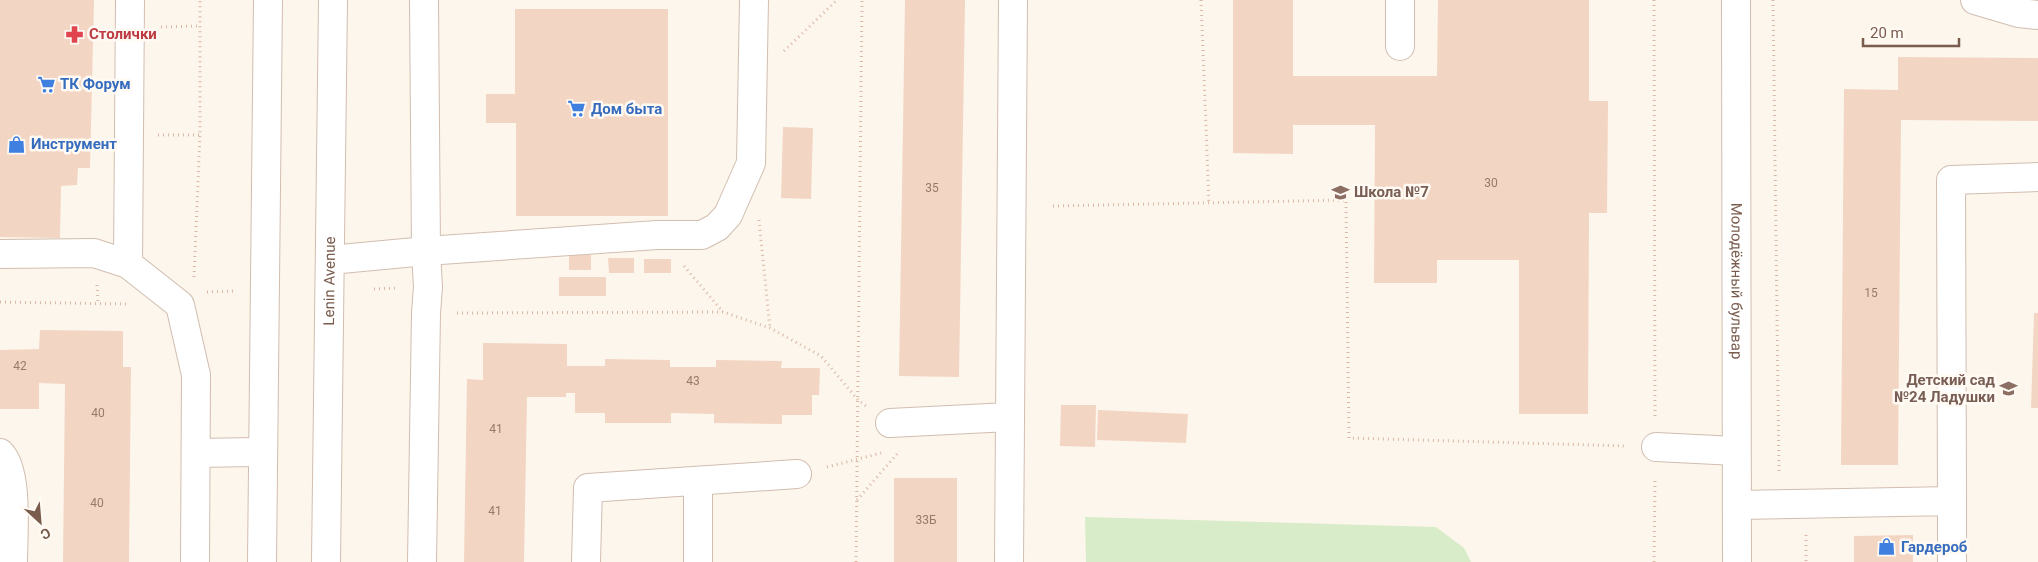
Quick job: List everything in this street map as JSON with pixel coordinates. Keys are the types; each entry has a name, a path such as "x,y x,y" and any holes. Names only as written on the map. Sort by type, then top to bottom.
{"street":[{"path":"128,264 130,0"},
{"path":"262,562 268,0"},
{"name":"Lenin Avenue","path":"326,562 333,0"},
{"path":"422,562 428,287 424,0"},
{"path":"330,260 426,251 658,235 702,235 717,227 728,215 751,163 754,0"},
{"path":"1009,562 1013,0"},
{"path":"1400,0 1400,46"},
{"name":"Молодёжный бульвар","path":"1736,0 1736,452 1738,562"},
{"path":"1975,0 2019,13 2038,15"},
{"path":"1952,562 1951,180 2038,177"},
{"path":"0,254 94,253 128,264 180,305 196,375 195,562"},
{"path":"890,423 1009,417"},
{"path":"1656,447 1736,452"},
{"path":"196,453 262,452"},
{"path":"0,453 6,458 14,495 13,562"},
{"path":"586,562 588,488 797,474"},
{"path":"698,481 698,562"},
{"path":"1737,505 1952,501"}],"path":[{"path":"180,305 194,293 200,135 200,0"},
{"path":"753,81 837,0"},
{"path":"856,562 862,0"},
{"path":"1201,0 1209,203"},
{"path":"1654,0 1656,447 1654,562"},
{"path":"1773,0 1779,504"},
{"path":"1052,206 1346,200 1349,438 1656,447"},
{"path":"759,218 770,328"},
{"path":"658,235 723,312"},
{"path":"0,302 134,304"},
{"path":"426,313 723,312 770,328 821,356 858,400 890,423"},
{"path":"857,500 928,422"},
{"path":"797,474 886,452"}],"green space":[{"path":"1085,517 1436,527 1464,548 1471,562 1086,562"}],"building":[{"name":"ТК Форум","path":"0,0 94,0 90,168 78,168 77,185 61,186 60,238 0,237"},
{"path":"905,0 965,0 959,377 899,376"},
{"path":"1233,0 1293,0 1293,76 1437,76 1438,0 1589,0 1589,101 1608,101 1607,213 1589,213 1588,414 1519,414 1519,260 1437,260 1437,283 1374,283 1375,125 1293,125 1293,154 1233,153"},
{"name":"Дом быта","path":"515,9 668,9 668,216 516,216 516,123 486,123 486,94 515,94"},
{"path":"1898,57 2038,58 2038,121 1901,120 1898,465 1841,465 1844,89 1898,90"},
{"path":"783,127 813,128 811,199 781,198"},
{"path":"569,255 591,255 591,270 569,270"},
{"path":"608,258 634,258 634,273 609,273"},
{"path":"644,259 671,259 671,273 644,273"},
{"path":"559,277 606,277 606,296 559,296"},
{"path":"2034,313 2038,313 2038,408 2031,408"},
{"path":"40,330 123,331 123,367 131,367 129,562 63,562 65,384 39,383 39,409 0,409 0,350 39,349"},
{"path":"483,343 567,344 567,366 605,366 605,359 670,360 670,367 716,367 716,360 782,361 781,368 820,368 819,395 812,395 812,415 782,415 782,424 714,423 714,414 671,413 671,423 605,423 605,413 575,413 575,393 566,393 566,397 527,397 524,562 464,562 467,379 483,380"},
{"path":"1061,405 1096,405 1095,447 1060,446"},
{"path":"1098,410 1188,414 1186,443 1097,440"},
{"path":"894,478 957,478 957,562 894,562"},
{"path":"1913,535 1913,562 1854,562 1854,536"}],"place":[{"name":"Столички","path":"75,34"},
{"name":"ТК Форум","path":"46,84"},
{"name":"Дом быта","path":"577,109"},
{"name":"Инструмент","path":"17,144"},
{"name":"Школа №7","path":"1340,192"},
{"name":"Детский сад №24 Ладушки","path":"2009,389"},
{"name":"Гардероб","path":"1887,547"}]}
